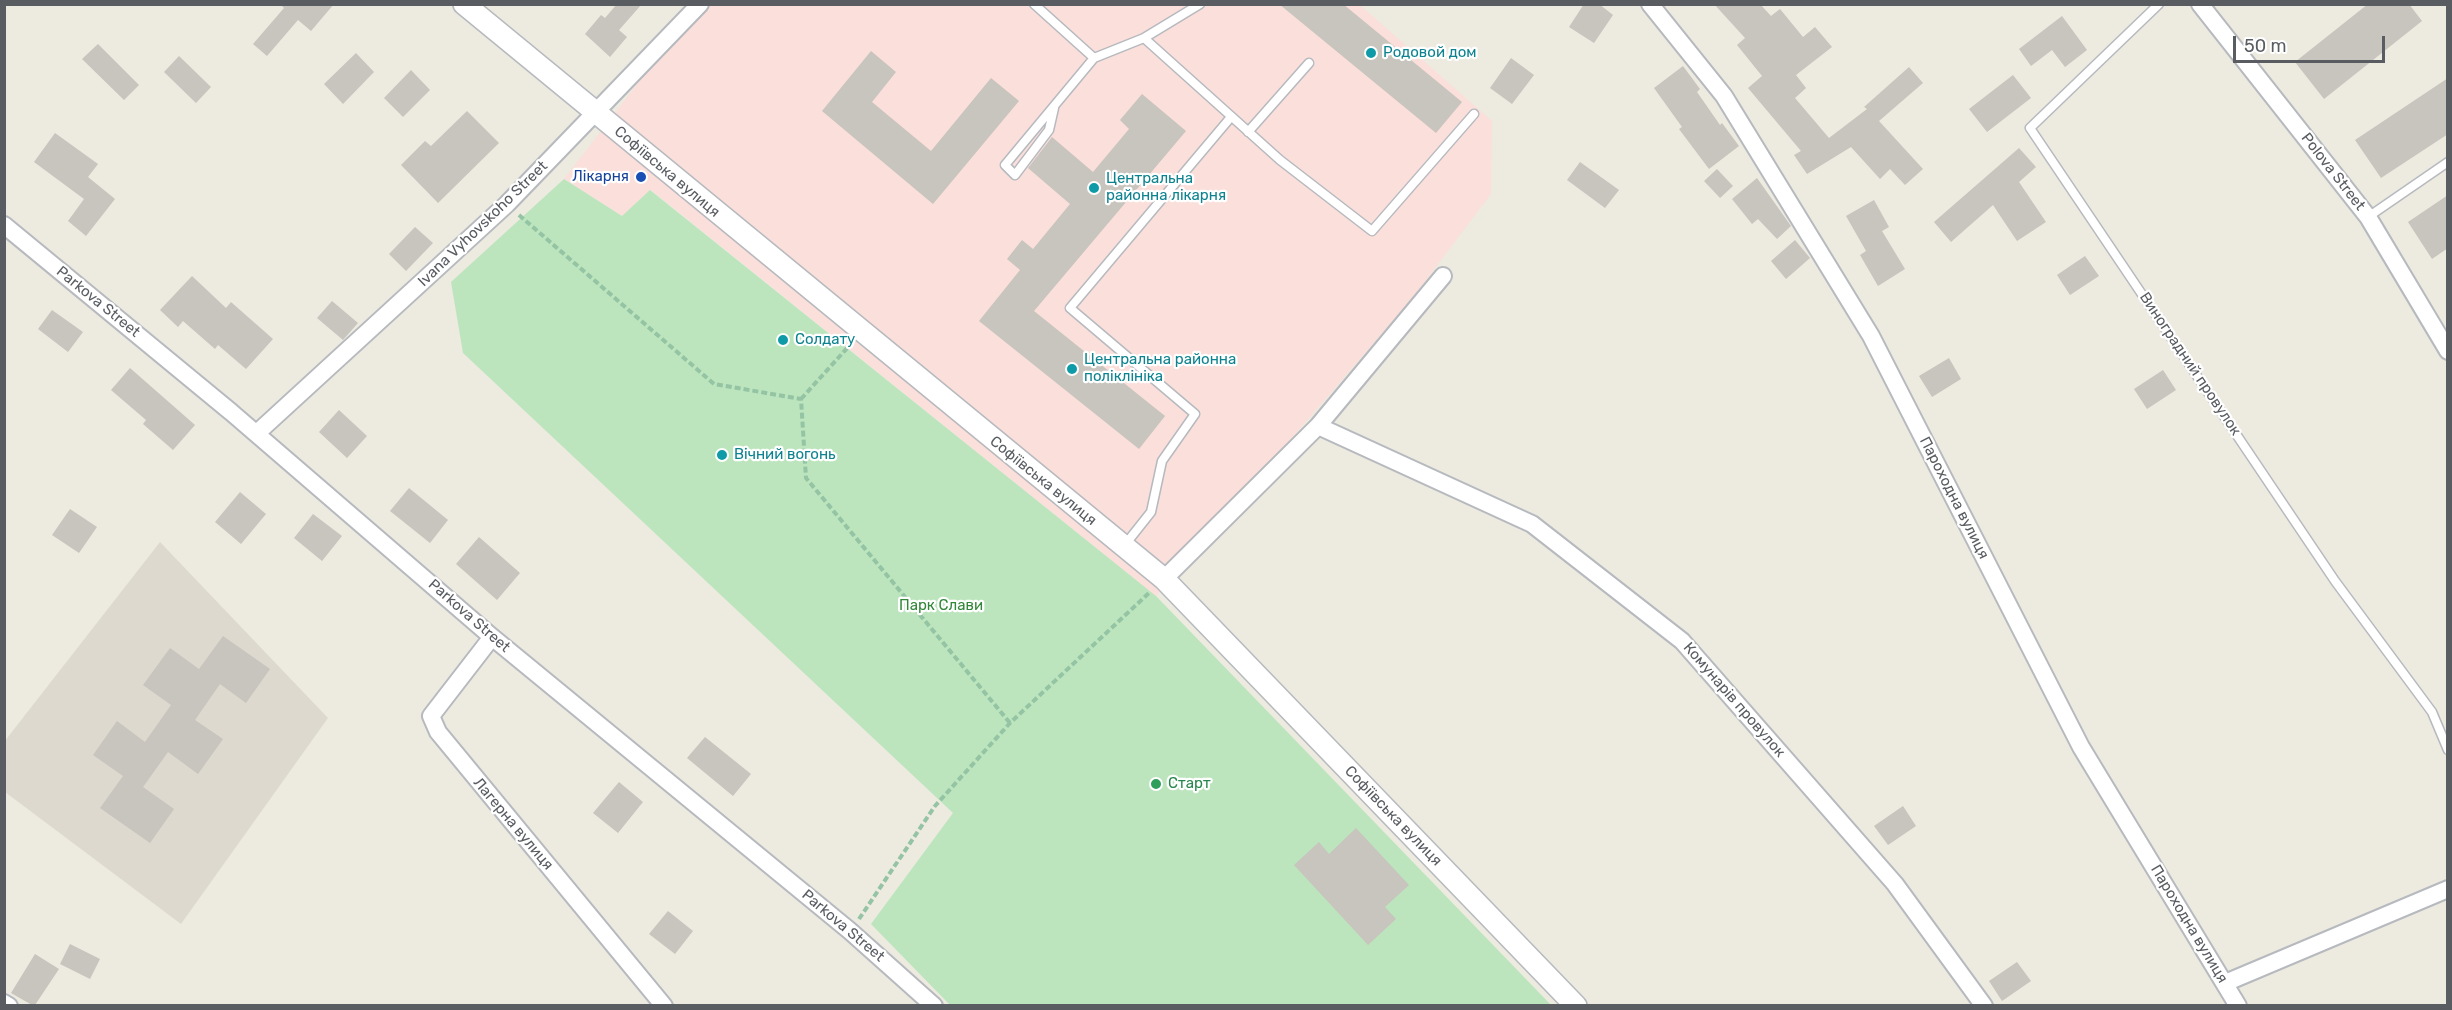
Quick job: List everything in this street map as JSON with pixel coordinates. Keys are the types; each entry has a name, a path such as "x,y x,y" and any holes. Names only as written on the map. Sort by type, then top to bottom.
{"street":[{"name":"Софіївська вулиця","path":"464,4 1164,579 1576,1005"},
{"name":"Ivana Vyhovskoho Street","path":"257,434 507,204 700,4"},
{"name":"Пароходна вулиця","path":"1650,4 1724,96 1871,336 2081,747 2238,1005"},
{"name":"Polova Street","path":"2200,4 2368,217 2448,351"},
{"name":"Parkova Street","path":"4,225 257,434 492,637 850,931 934,1005"},
{"path":"1164,579 1318,426 1443,276"},
{"name":"Комунарів провулок","path":"1318,426 1532,524 1683,641 1895,884 1984,1005"},
{"name":"Лагерна вулиця","path":"492,637 431,716 438,732 664,1005"},
{"path":"2225,983 2448,889"},
{"path":"4,1003 9,1005"}],"lane":[{"path":"1034,4 1094,58"},
{"path":"1054,108 1049,130 1015,175 1005,165 1094,58 1144,38 1200,4"},
{"name":"Виноградний провулок","path":"2159,4 2030,128 2335,581 2432,712 2448,750"},
{"path":"1144,38 1248,132 1372,231 1474,114"},
{"path":"1248,132 1309,63"},
{"path":"1123,547 1151,512 1162,461 1195,414 1070,308 1231,117"},
{"path":"2368,217 2448,162"}],"path":[{"path":"507,204 714,384 801,399"},
{"path":"862,333 801,399 806,478 1010,723"},
{"path":"850,931 935,806 1010,723 1164,579"}],"shaded area":[{"path":"698,5 1360,5 1492,121 1491,194 1414,296 1156,596 651,190 622,216 564,179"},
{"path":"160,542 328,718 181,924 5,792 4,742"}],"green space":[{"name":"Парк Слави","path":"564,179 622,216 650,190 1156,596 1551,1005 950,1005 871,924 953,813 463,353 451,282"}],"building":[{"path":"280,4 334,4 311,31 298,20 267,56 253,44 284,8"},
{"path":"617,4 642,4 619,30 627,37 610,57 585,34 601,15 605,18"},
{"name":"Родовой дом","path":"1279,4 1343,4 1462,102 1436,133"},
{"path":"1584,4 1599,4 1613,15 1594,43 1569,27"},
{"path":"1714,4 1760,4 1771,16 1780,9 1803,37 1815,27 1832,47 1796,75 1806,88 1795,98 1829,138 1867,109 1864,107 1909,67 1923,83 1879,121 1923,169 1905,185 1890,169 1880,179 1851,147 1807,174 1794,155 1801,151 1748,88 1762,76 1737,45 1745,38"},
{"path":"2368,4 2409,4 2422,21 2324,99 2295,62"},
{"path":"2062,16 2087,50 2065,67 2052,50 2031,66 2019,49"},
{"path":"98,44 139,85 124,100 82,59"},
{"path":"871,51 896,72 872,102 931,151 991,78 1019,101 933,204 822,111"},
{"path":"356,53 374,72 343,104 324,84"},
{"path":"179,56 211,87 196,103 164,72"},
{"path":"1511,58 1534,75 1512,104 1490,88"},
{"path":"1683,66 1700,89 1697,92 1720,125 1722,123 1739,146 1709,169 1679,129 1682,127 1654,88"},
{"path":"411,70 430,90 403,117 384,98"},
{"path":"2013,75 2031,98 1987,132 1969,109"},
{"path":"2448,78 2448,134 2381,178 2355,140"},
{"path":"1142,94 1186,131 1034,311 1165,416 1139,449 979,321 1020,270 1007,259 1022,240 1033,249 1070,204 1028,168 1052,137 1093,172 1129,129 1120,120"},
{"path":"467,111 499,143 438,203 401,165 425,141 431,146"},
{"path":"55,133 98,164 88,177 115,199 86,236 68,221 84,199 34,162"},
{"path":"2019,148 2036,167 2019,182 2046,222 2017,241 1993,205 1951,242 1934,222"},
{"path":"1580,162 1619,190 1605,208 1567,180"},
{"path":"1717,169 1733,186 1720,198 1704,181"},
{"path":"1757,178 1791,226 1777,239 1758,219 1752,224 1732,199"},
{"path":"2448,195 2448,248 2432,259 2408,222"},
{"path":"1874,200 1889,227 1882,231 1905,269 1878,286 1860,255 1866,251 1846,216"},
{"path":"415,227 433,243 406,271 389,254"},
{"path":"1795,240 1810,258 1786,279 1771,261"},
{"path":"2085,256 2099,276 2070,295 2057,275"},
{"path":"192,276 226,308 231,302 273,339 246,369 218,345 215,349 183,321 178,327 160,310"},
{"path":"332,301 358,323 343,340 317,318"},
{"path":"52,310 83,332 68,352 38,329"},
{"path":"1949,358 1961,379 1932,397 1919,376"},
{"path":"130,368 195,425 173,450 143,424 146,420 111,390"},
{"path":"2163,370 2176,390 2147,409 2134,389"},
{"path":"339,410 367,436 347,458 319,432"},
{"path":"409,488 448,520 430,543 390,511"},
{"path":"240,492 266,514 241,544 215,522"},
{"path":"70,509 97,527 79,553 52,535"},
{"path":"313,514 342,536 322,561 294,538"},
{"path":"479,537 520,573 497,600 456,564"},
{"path":"223,636 270,669 246,703 220,684 195,720 223,739 198,774 168,752 143,787 174,809 150,843 100,808 123,776 93,755 117,721 145,742 171,705 143,685 170,648 199,669"},
{"path":"705,737 751,774 733,796 687,758"},
{"path":"619,782 643,802 618,833 593,813"},
{"path":"1903,806 1916,826 1888,845 1874,826"},
{"path":"1356,828 1409,885 1385,907 1396,919 1368,945 1294,865 1319,842 1329,854"},
{"path":"668,911 693,931 675,954 649,934"},
{"path":"70,944 100,959 90,979 60,964"},
{"path":"35,954 59,969 35,1005 32,1005 11,993"},
{"path":"2017,962 2031,981 2002,1001 1989,981"}],"place":[{"name":"Родовой дом","path":"1371,53"},
{"name":"Лікарня","path":"641,177"},
{"name":"Центральна районна лікарня","path":"1094,188"},
{"name":"Солдату","path":"783,340"},
{"name":"Центральна районна поліклініка","path":"1072,369"},
{"name":"Вічний вогонь","path":"722,455"},
{"name":"Старт","path":"1156,784"}]}
